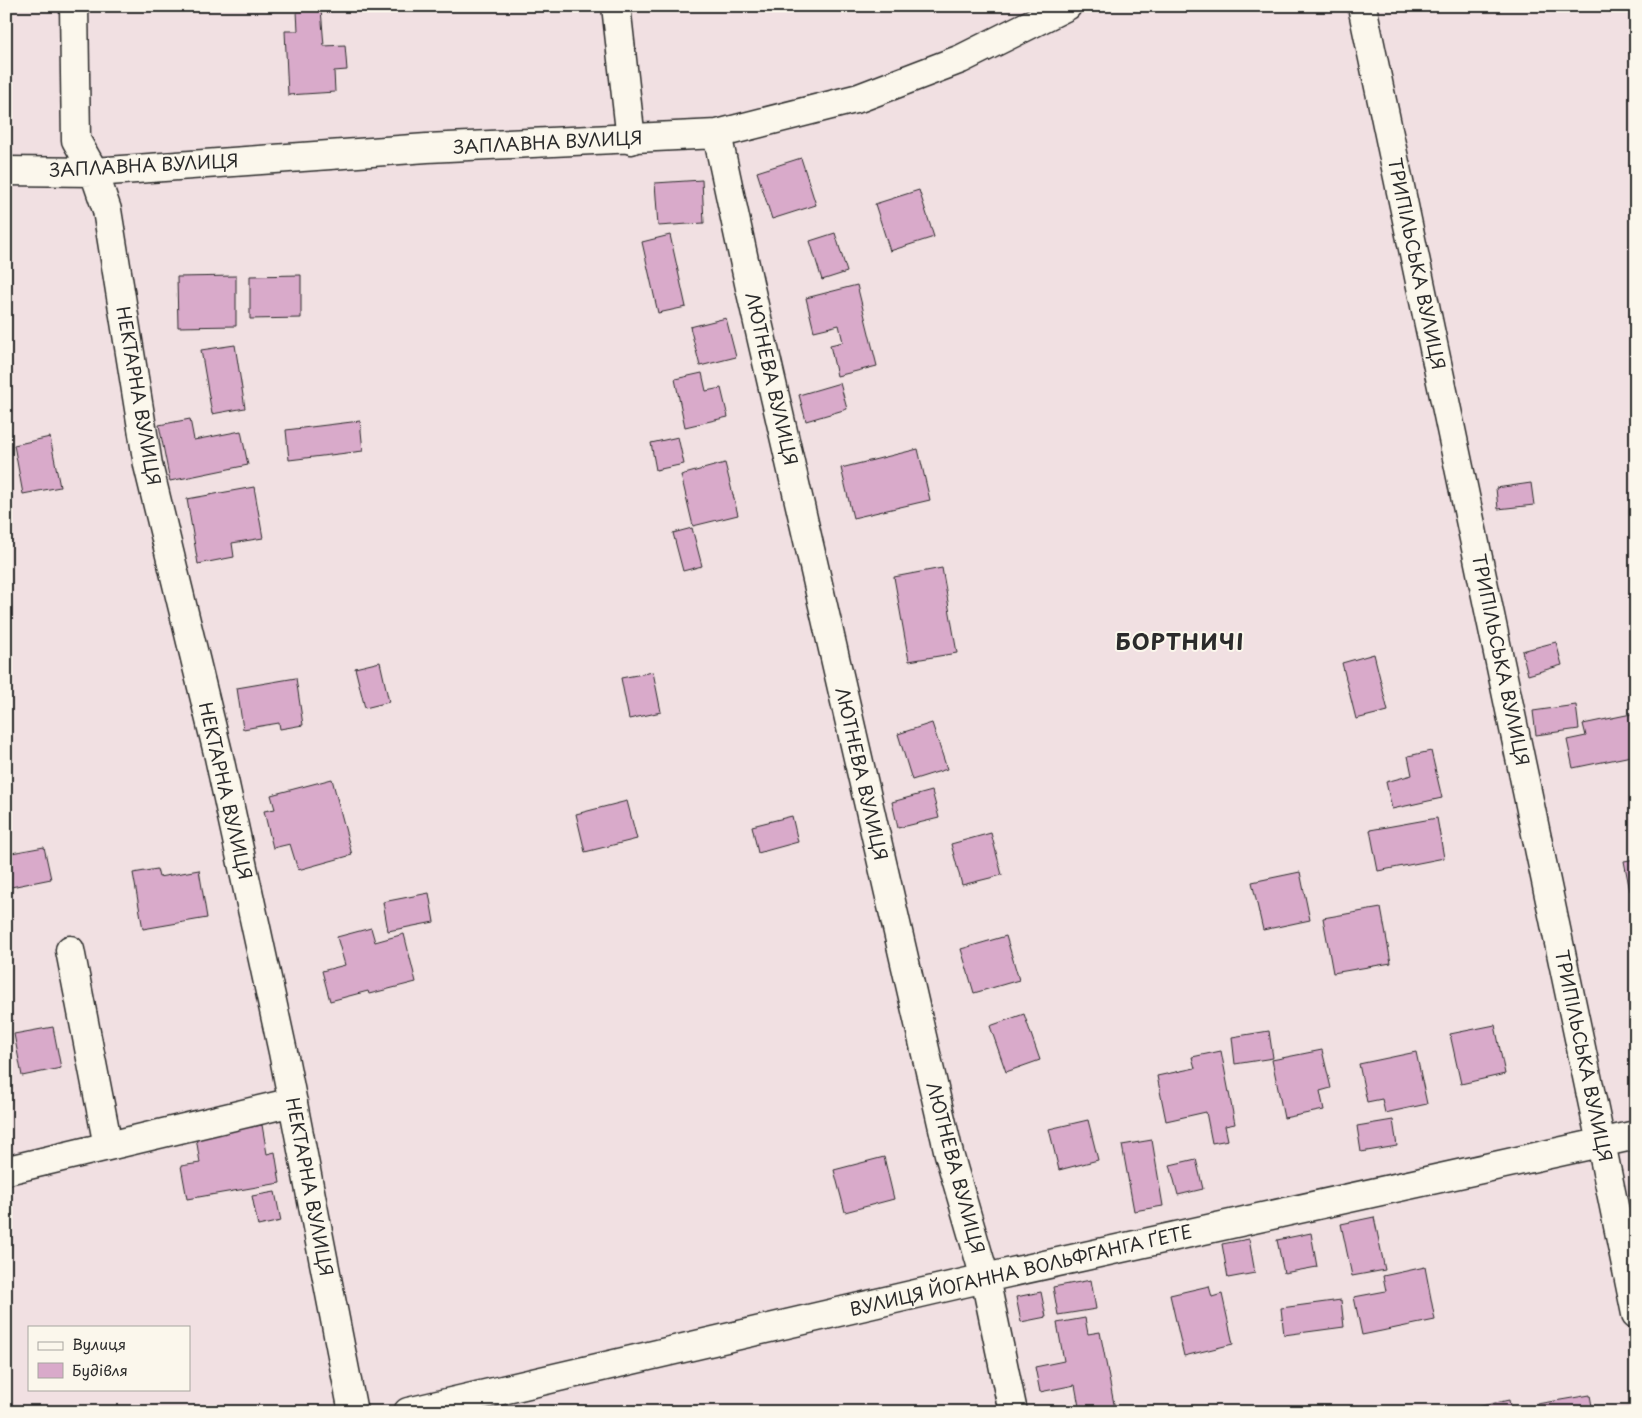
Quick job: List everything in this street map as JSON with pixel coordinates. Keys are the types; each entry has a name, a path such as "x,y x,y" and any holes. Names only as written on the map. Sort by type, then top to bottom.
{"street":[{"name":"НЕКТАРНА ВУЛИЦЯ","path":"74,6 76,140 94,172 107,210 148,465 219,758 293,1102 352,1412"},
{"path":"616,6 631,140"},
{"name":"ЗАПЛАВНА ВУЛИЦЯ","path":"6,171 94,172 427,148 631,140 717,134 859,98 961,59 1067,6"},
{"name":"ТРИПІЛЬСЬКА ВУЛИЦЯ","path":"1362,6 1636,1314"},
{"name":"ЛЮТНЕВА ВУЛИЦЯ","path":"717,134 750,288 949,1154 984,1278 1013,1412"},
{"path":"70,950 108,1146"},
{"path":"8,1170 293,1102"},
{"name":"ВУЛИЦЯ ЙОГАННА ВОЛЬФГАНГА ҐЕТЕ","path":"408,1412 984,1278 1636,1135"}],"building":[{"path":"321,9 324,46 345,45 347,70 334,71 335,92 288,95 285,31 298,31 297,11"},
{"path":"801,158 816,205 772,219 757,172"},
{"path":"702,180 704,223 658,226 655,183"},
{"path":"919,190 934,237 890,251 875,204"},
{"path":"835,233 847,272 822,280 810,241"},
{"path":"670,235 686,307 658,313 642,242"},
{"path":"301,275 301,318 250,319 250,276"},
{"path":"236,276 236,326 178,327 177,277"},
{"path":"857,285 877,366 837,376 830,345 843,342 839,325 814,331 806,298"},
{"path":"726,318 736,357 700,366 690,327"},
{"path":"235,345 245,408 212,414 201,350"},
{"path":"702,373 706,391 721,388 728,417 685,427 675,379"},
{"path":"840,383 847,409 806,421 799,395"},
{"path":"190,419 194,440 241,431 248,465 170,481 159,425"},
{"path":"360,421 363,451 289,460 286,430"},
{"path":"50,437 60,487 23,494 14,445"},
{"path":"678,437 684,464 656,470 651,443"},
{"path":"918,449 930,500 853,518 841,468"},
{"path":"725,463 738,515 693,526 681,475"},
{"path":"1531,483 1534,505 1498,509 1496,488"},
{"path":"254,487 263,538 232,543 234,557 198,564 187,499"},
{"path":"692,528 702,566 683,571 673,533"},
{"path":"942,568 957,653 909,661 894,577"},
{"path":"1556,642 1562,665 1528,675 1522,651"},
{"path":"1374,654 1388,711 1356,719 1342,663"},
{"path":"380,662 389,702 365,708 355,668"},
{"path":"653,672 661,712 629,719 621,678"},
{"path":"296,678 303,725 280,729 279,723 243,729 237,688"},
{"path":"1576,705 1579,729 1536,735 1533,711"},
{"path":"1636,713 1636,755 1573,768 1567,740 1586,736 1583,724"},
{"path":"932,723 947,769 912,780 898,734"},
{"path":"1431,751 1442,798 1392,809 1386,782 1412,775 1408,756"},
{"path":"332,779 352,855 298,870 290,844 273,848 264,811 275,809 271,795"},
{"path":"932,791 939,818 898,828 892,802"},
{"path":"627,801 637,839 585,852 576,814"},
{"path":"792,816 798,842 758,853 752,826"},
{"path":"1437,818 1444,858 1378,871 1370,830"},
{"path":"991,833 1002,875 962,885 951,844"},
{"path":"44,847 51,879 6,888 6,854"},
{"path":"1636,859 1636,890 1630,891 1624,861"},
{"path":"157,869 159,877 199,870 207,918 143,929 133,873"},
{"path":"1300,872 1310,920 1263,930 1252,882"},
{"path":"429,893 434,922 388,931 383,902"},
{"path":"1381,908 1391,963 1333,973 1323,918"},
{"path":"371,928 375,942 404,934 416,982 369,994 368,991 330,1001 322,971 345,965 337,937"},
{"path":"1006,936 1019,980 974,993 961,949"},
{"path":"1024,1014 1040,1060 1006,1072 990,1026"},
{"path":"1495,1025 1505,1074 1461,1084 1450,1034"},
{"path":"53,1027 61,1068 22,1076 14,1034"},
{"path":"1269,1031 1273,1058 1235,1064 1232,1037"},
{"path":"1322,1050 1331,1088 1320,1091 1324,1110 1284,1118 1272,1060"},
{"path":"1221,1051 1235,1124 1225,1126 1228,1140 1212,1143 1206,1112 1166,1121 1157,1076 1195,1068 1192,1057"},
{"path":"1416,1052 1427,1104 1385,1113 1382,1099 1367,1102 1359,1064"},
{"path":"1088,1120 1098,1160 1059,1170 1049,1129"},
{"path":"1393,1120 1397,1146 1361,1152 1357,1126"},
{"path":"262,1125 267,1154 275,1152 280,1183 187,1199 181,1166 200,1163 196,1137"},
{"path":"1152,1140 1163,1206 1134,1211 1122,1145"},
{"path":"884,1157 894,1199 845,1212 834,1170"},
{"path":"1196,1159 1203,1189 1178,1195 1170,1165"},
{"path":"275,1192 281,1221 258,1226 252,1196"},
{"path":"1374,1217 1385,1270 1352,1276 1341,1224"},
{"path":"1311,1233 1317,1267 1284,1273 1277,1240"},
{"path":"1249,1239 1255,1273 1228,1278 1222,1244"},
{"path":"1425,1267 1435,1320 1362,1335 1354,1297 1386,1291 1383,1276"},
{"path":"1091,1280 1096,1309 1058,1315 1053,1287"},
{"path":"1209,1286 1212,1297 1222,1294 1233,1344 1184,1356 1170,1295"},
{"path":"1041,1292 1046,1317 1021,1322 1016,1297"},
{"path":"1341,1300 1344,1327 1284,1335 1281,1308"},
{"path":"1085,1318 1088,1334 1100,1332 1115,1409 1100,1412 1080,1412 1075,1385 1040,1392 1035,1367 1064,1361 1057,1323"},
{"path":"1590,1395 1593,1412 1539,1412 1537,1404"},
{"path":"1509,1400 1511,1412 1468,1412 1468,1409"}],"district":[{"name":"БОРТНИЧІ","path":"1180,642"}]}
